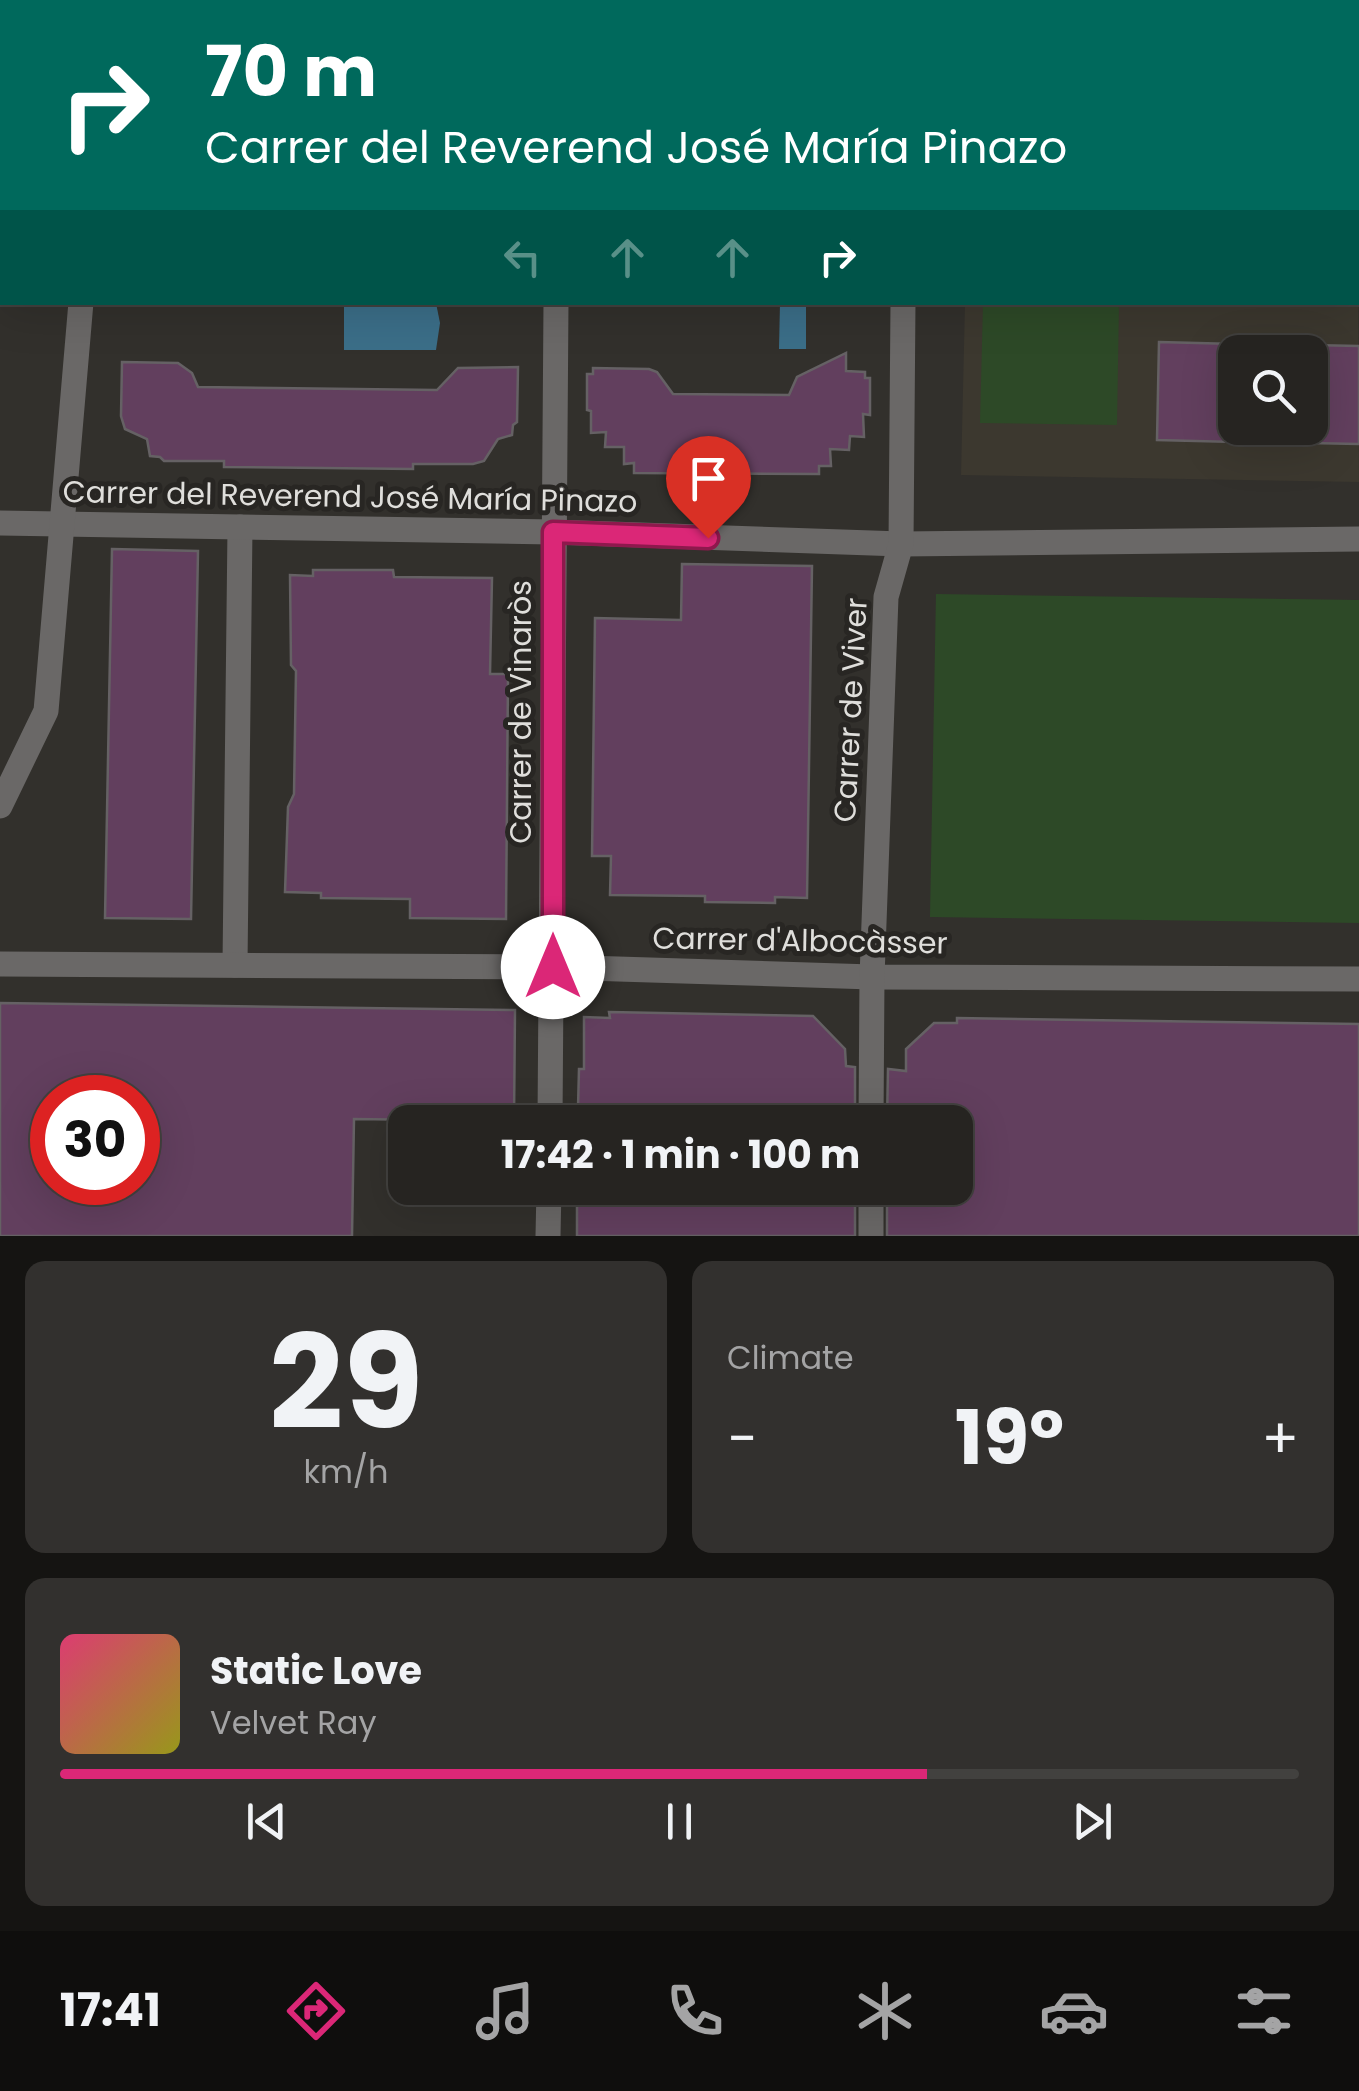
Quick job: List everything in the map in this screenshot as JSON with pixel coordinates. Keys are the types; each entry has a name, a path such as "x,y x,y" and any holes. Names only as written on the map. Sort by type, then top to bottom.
{"street":[{"path":"0,806 46,710 81,305"},
{"name":"Carrer de Vinaròs","path":"550,1105 556,305"},
{"name":"Carrer de Viver","path":"871,1105 886,597 901,544 903,305"},
{"name":"Carrer del Reverend José María Pinazo","path":"0,523 553,532 901,544 1359,538"},
{"path":"235,966 240,527"},
{"name":"Carrer d'Albocàsser","path":"0,964 553,967 872,976 1359,979"},
{"path":"548,1236 549,1205"},
{"path":"871,1205 871,1236"}],"shaded area":[{"path":"965,305 1358,305 1359,482 961,475"}],"green space":[{"path":"983,305 1119,305 1117,425 980,423"},
{"path":"936,594 1359,600 1359,923 930,917"}],"water":[{"path":"344,305 436,305 440,323 436,350 344,350"},
{"path":"780,305 806,305 806,349 779,349"}],"building":[{"path":"1159,342 1218,344 1218,442 1157,440"},
{"path":"1328,345 1359,346 1359,444 1328,443"},
{"path":"846,353 846,371 865,372 865,378 870,378 870,415 863,414 864,437 850,436 849,450 830,449 831,466 819,466 819,474 634,473 634,463 624,464 624,447 605,447 606,432 591,433 587,374 593,374 593,368 649,369 657,372 673,394 789,395 797,377"},
{"path":"122,362 178,363 192,373 198,387 437,390 458,368 518,367 517,422 512,435 498,439 484,461 473,464 413,464 413,469 224,467 224,461 164,461 150,456 147,439 125,429 121,416"},
{"path":"112,549 198,551 191,919 105,918"},
{"path":"682,564 812,566 807,898 775,897 775,903 705,902 705,896 610,895 611,856 592,856 595,618 681,620"},
{"path":"313,570 393,570 394,577 492,578 490,674 508,674 506,919 410,918 410,899 321,898 321,893 285,892 288,807 294,794 296,671 291,665 290,575 313,576"},
{"path":"0,1003 515,1010 514,1105 388,1105 388,1119 354,1119 352,1236 0,1236"},
{"path":"609,1012 813,1016 845,1049 846,1066 855,1067 855,1105 578,1105 579,1069 584,1069 584,1017 610,1018"},
{"path":"957,1018 1359,1024 1359,1236 887,1236 887,1205 973,1205 973,1105 887,1105 888,1069 906,1071 906,1049 934,1023 957,1023"},
{"path":"577,1205 855,1205 855,1236 577,1236"}],"route":[{"path":"553,967 553,532 708,538"}]}
